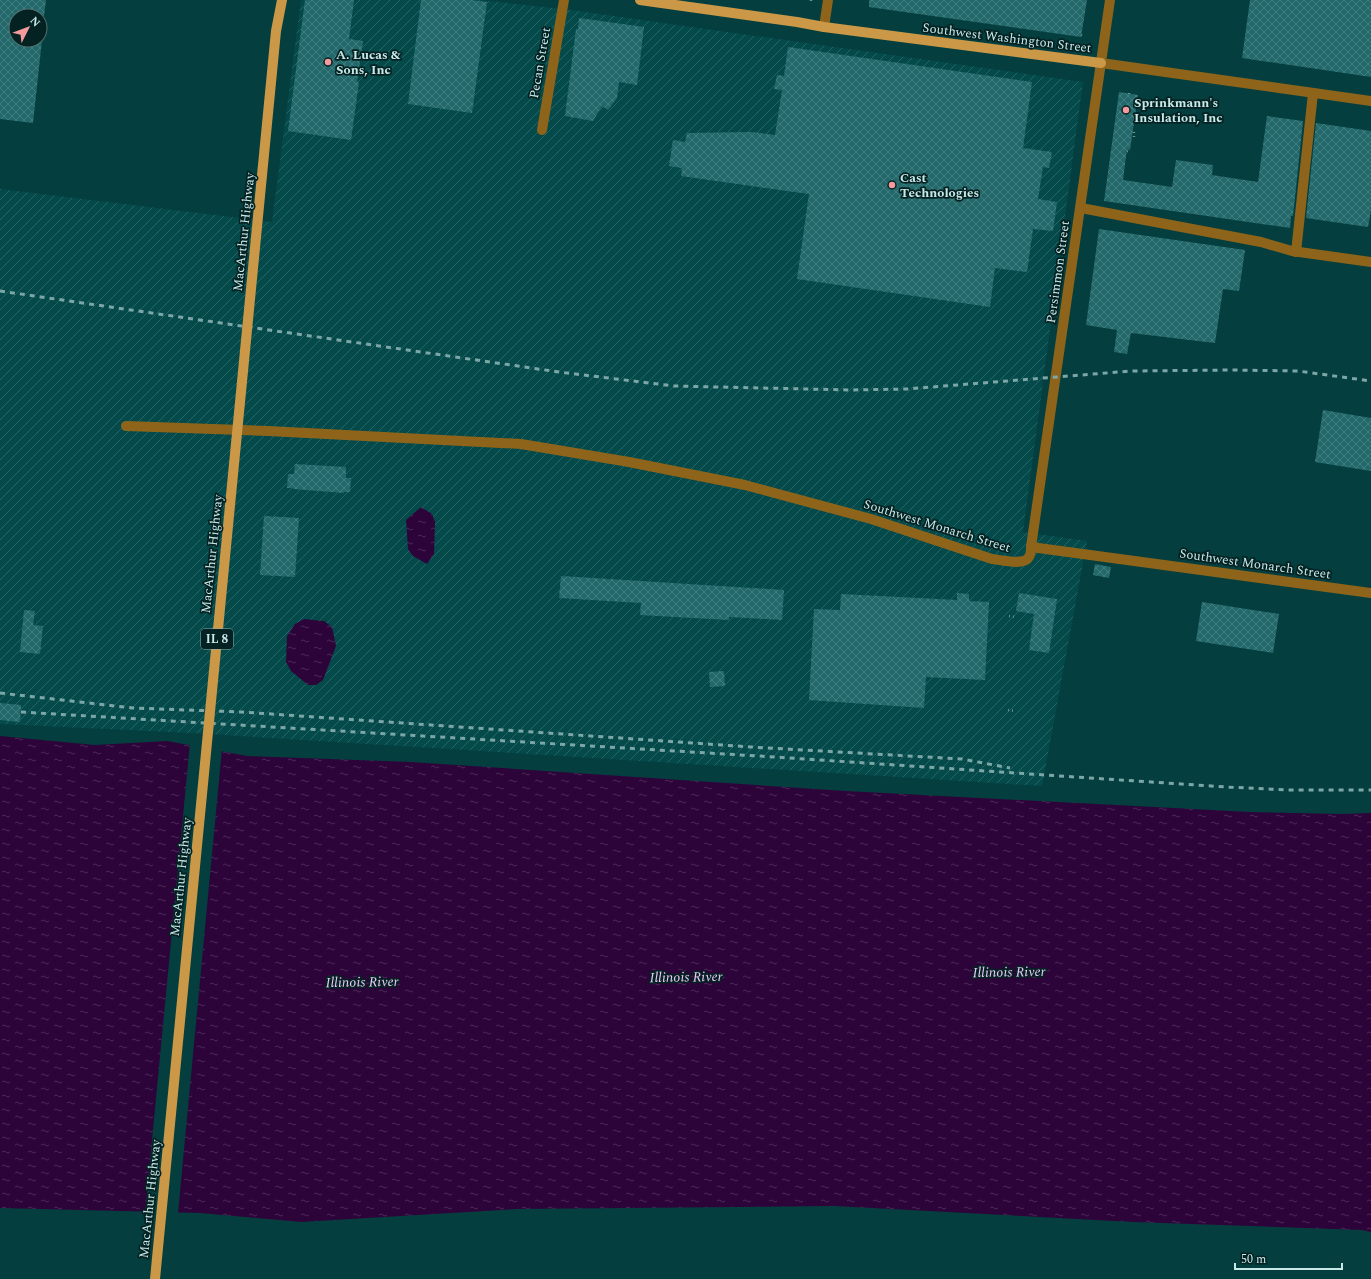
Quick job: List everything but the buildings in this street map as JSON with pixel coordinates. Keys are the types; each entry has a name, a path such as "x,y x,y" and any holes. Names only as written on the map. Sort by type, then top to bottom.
{"main road":[{"name":"MacArthur Highway","path":"156,1279 276,31 282,0"},
{"name":"Southwest Washington Street","path":"640,0 797,22 824,28 1101,63"}],"street":[{"name":"Pecan Street","path":"542,130 564,0"},
{"path":"824,28 828,0"},
{"name":"Persimmon Street","path":"1031,547 1110,0"},
{"name":"Southwest Washington Street","path":"1101,63 1371,101"},
{"path":"1296,252 1313,93"},
{"path":"1081,208 1261,242 1296,252 1371,262"},
{"name":"Southwest Monarch Street","path":"126,426 268,431 521,444 745,485 871,519 992,559 1013,562 1025,561 1030,556 1031,547 1371,593"}],"path":[{"path":"1136,122 1137,116"},
{"path":"1134,132 1134,137"},
{"path":"1127,151 1131,152"},
{"path":"1009,616 1015,617"},
{"path":"1008,710 1015,711"}],"shaded area":[{"path":"301,0 482,0 571,10 1083,82 1023,532 1087,541 1042,786 191,733 0,724 0,189 272,222"}],"water":[{"path":"421,507 432,514 435,522 434,554 427,564 413,556 408,549 406,520"},
{"path":"304,619 324,621 332,627 336,646 323,680 316,685 308,685 291,671 286,662 287,636 295,624"},
{"name":"Illinois River","path":"0,736 95,745 167,741 247,756 411,762 846,791 1250,812 1343,814 1371,813 1371,1232 1362,1230 1133,1222 834,1206 517,1209 301,1222 200,1213 0,1208"}],"pier":[{"path":"190,743 222,749 178,1214 145,1213"}],"railway":[{"path":"0,291 559,372 674,386 851,390 907,389 1131,371 1231,370 1298,371 1371,381"},
{"path":"0,693 133,708 242,712 751,747 962,759 1010,768"},
{"path":"21,712 775,757 1226,787 1287,790 1371,790"}],"place":[{"name":"A. Lucas & Sons, Inc","path":"328,62"},
{"name":"Sprinkmann's Insulation, Inc","path":"1126,110"},
{"name":"Cast Technologies","path":"892,185"}]}
